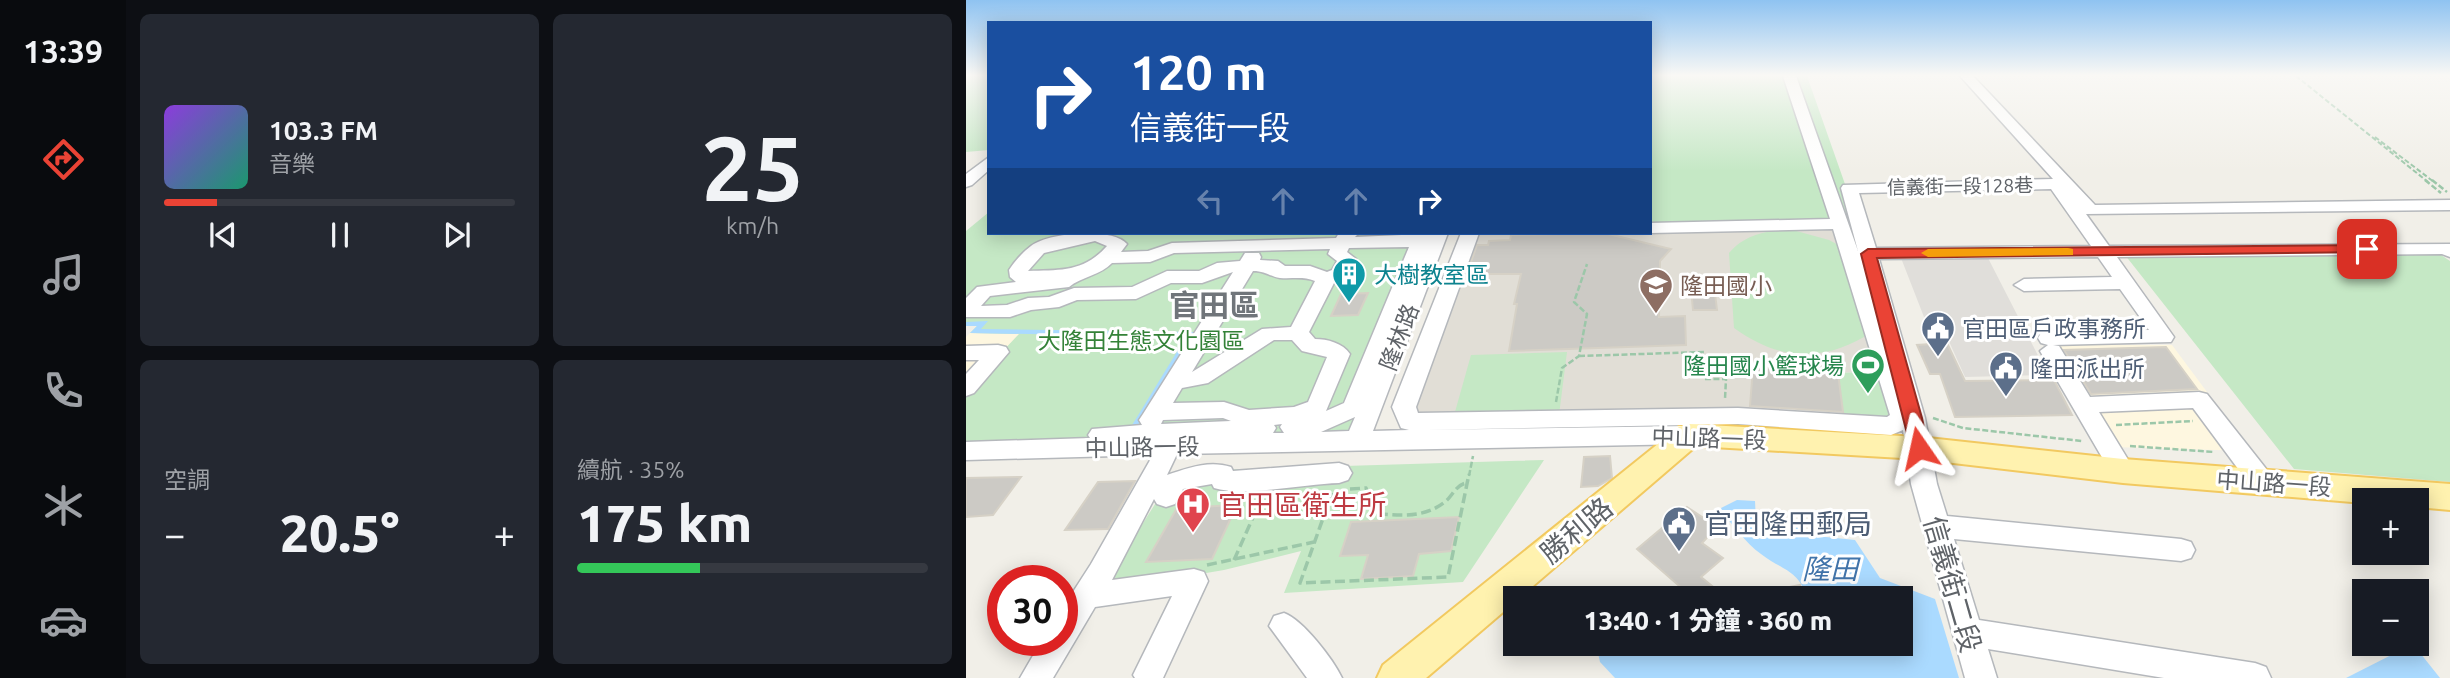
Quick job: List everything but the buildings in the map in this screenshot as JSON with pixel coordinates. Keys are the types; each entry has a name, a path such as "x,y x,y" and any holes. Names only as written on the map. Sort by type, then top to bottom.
{"main road":[{"name":"中山路一段","path":"1690,435 1919,448 2123,471 2450,497"},
{"name":"勝利路","path":"1397,678 1690,435"}],"street":[{"path":"1469,235 1404,407 1409,422 1723,416 1891,426 1903,418 1800,108"},
{"path":"1995,108 2090,210 2450,205"},
{"path":"966,182 987,164"},
{"name":"信義街一段128巷","path":"1868,254 1849,188 2056,184 2106,252"},
{"path":"1652,228 1840,224"},
{"path":"1096,235 1076,241 1052,243 1038,249 1018,270 1020,277 1136,293 1167,277 1202,276 1224,267 1271,265 1281,272 1310,272 1325,279 1340,274 1347,259 1337,254 1346,238"},
{"path":"1069,284 1101,264 1118,244 1101,235"},
{"path":"1106,258 1150,256 1172,248 1264,239 1428,235 1353,408 1320,424 1248,418 1224,410 1156,412"},
{"name":"隆林路","path":"1358,440 1428,235"},
{"path":"1137,440 1264,239"},
{"path":"1868,254 2446,248 2450,251"},
{"path":"2106,252 2164,337 2050,344 2123,471"},
{"name":"信義街二段","path":"1868,254 1913,418 1924,484 1981,678"},
{"path":"1298,332 1325,279"},
{"path":"2024,285 2127,283"},
{"path":"1137,440 1294,421 1317,407 1339,354 1323,346 1309,346 1298,332"},
{"path":"1175,382 1200,378 1269,334 1298,332"},
{"path":"966,388 998,352 968,355"},
{"path":"2083,405 2200,400 2262,482"},
{"name":"中山路一段","path":"969,453 1137,440 1169,447 1358,440 1690,435"},
{"path":"1078,609 1169,447"},
{"path":"1166,497 1174,482 1196,475 1222,474 1223,481 1258,481 1282,475 1336,481"},
{"path":"1937,526 2181,550"},
{"path":"1086,596 1194,581 1149,675"},
{"path":"1284,626 1326,678"},
{"path":"1967,632 2255,678"},
{"path":"1036,678 1049,656"}],"path":[{"path":"2336,108 2450,196"},
{"path":"1579,356 1587,314 1574,303 1587,264"},
{"path":"1554,419 1562,368 1579,356 1704,352 1704,379 1726,380 1723,416"},
{"path":"2095,426 2214,419"},
{"path":"1468,483 1460,484 1446,503 1426,514 1406,516 1381,514 1370,501 1366,488 1336,481 1300,583 1448,577 1468,483 1477,438"},
{"path":"1234,560 1259,504"},
{"path":"1194,568 1314,542"}],"shaded area":[{"name":"隆田國小","path":"1840,224 1886,371 1838,373 1754,367 1749,413 1410,420 1464,235 1652,233"},
{"path":"1901,258 1988,258 2048,375 1965,377 1947,337 1931,335"},
{"path":"970,333 1019,334 966,392 966,337"},
{"path":"2059,345 2172,345 2251,451 2110,447"}],"green space":[{"path":"966,108 987,108 987,150 966,152"},
{"path":"1652,108 1818,108 1859,224 1652,228"},
{"name":"大隆田生態文化園區","path":"987,214 987,235 1440,235 1358,440 966,452 966,390 1019,334 970,333 977,326 966,326 966,231"},
{"path":"1789,229 1829,240 1842,247 1867,325 1864,337 1830,351 1798,354 1766,346 1734,328 1729,253 1742,242 1764,232"},
{"path":"2420,252 2441,255 2450,261 2450,482 2294,469 2125,255"},
{"path":"1567,352 1559,415 1453,419 1471,355"},
{"name":"隆田國小籃球場","path":"1886,371 1903,418 1844,421 1838,373"},
{"path":"1544,460 1463,582 1284,593 1301,551 1224,570 1100,591 1176,471"}],"water":[{"path":"988,321 981,329 1194,332 1124,448 1118,448 1186,337 970,333 977,326 966,326 966,322"},
{"name":"隆田","path":"1737,500 1755,501 1756,522 1800,528 1826,537 1855,540 1880,578 1901,586 1802,586 1794,576 1744,539 1719,509"},
{"name":"隆田","path":"1913,591 1935,599 1959,678 1615,678 1600,662 1599,656 1913,656"},
{"path":"2389,656 2423,656 2440,678 2346,678"}],"slow traffic":[{"path":"1928,253 2068,252"}],"place":[{"name":"大樹教室區","path":"1349,304"},
{"name":"隆田國小","path":"1656,315"},
{"name":"官田區戶政事務所","path":"1938,358"},
{"name":"隆田國小籃球場","path":"1868,395"},
{"name":"隆田派出所","path":"2006,398"},
{"name":"官田區衛生所","path":"1193,534"},
{"name":"官田隆田郵局","path":"1679,553"}],"district":[{"name":"官田區","path":"1214,305"}],"route":[{"path":"1919,448 1868,254 2367,249"}]}
